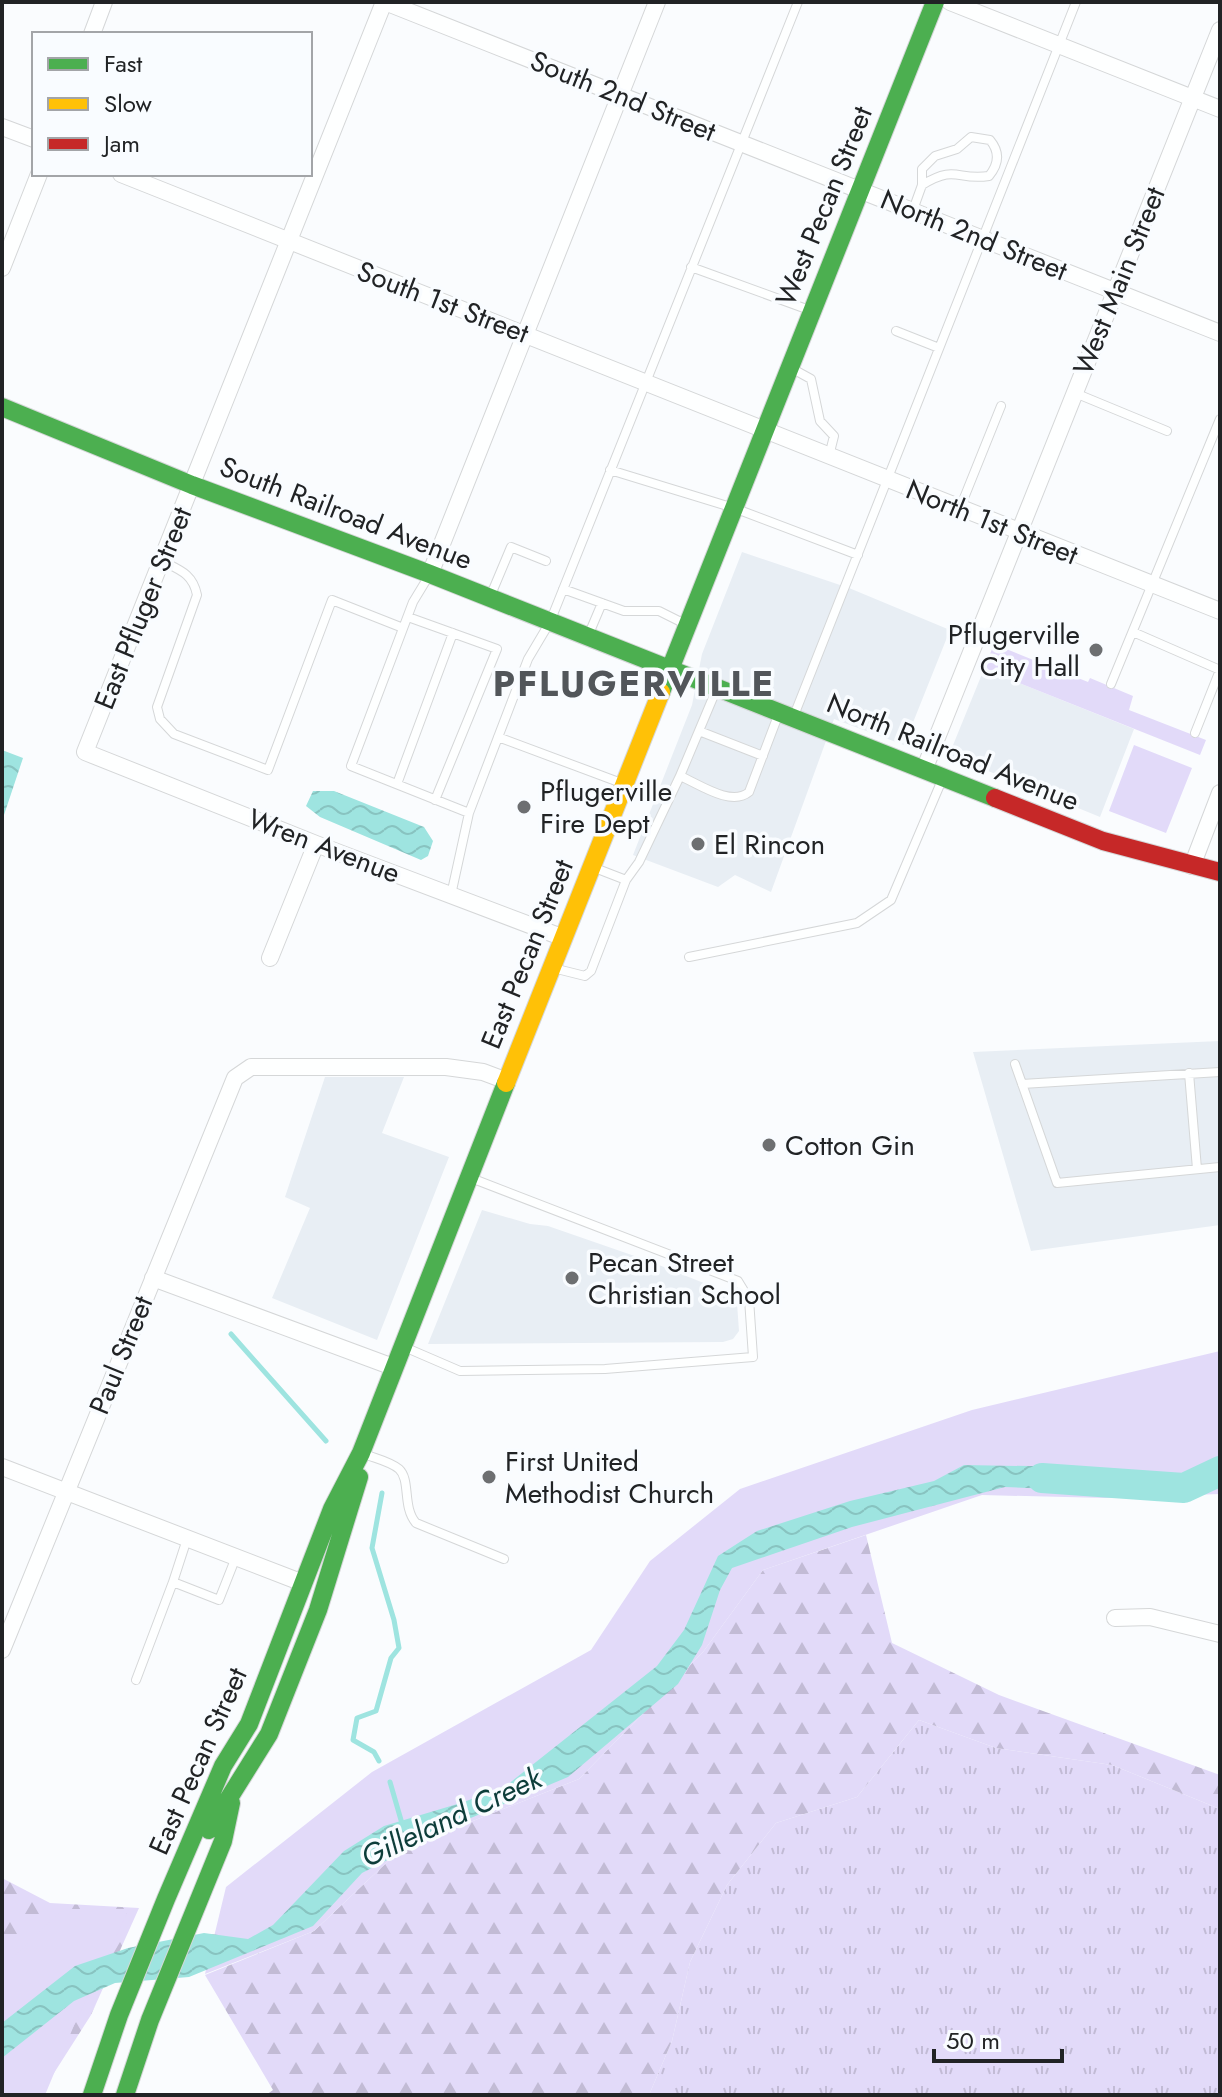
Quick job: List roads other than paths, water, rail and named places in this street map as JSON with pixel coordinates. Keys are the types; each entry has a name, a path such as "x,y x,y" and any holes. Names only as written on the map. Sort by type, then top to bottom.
{"main road":[{"name":"West Pecan Street","path":"765,431 935,2"},
{"name":"South Railroad Avenue","path":"2,407 192,485 671,669"},
{"name":"East Pecan Street","path":"92,2095 223,1766 249,1724 332,1509 361,1453 765,431"},
{"name":"North Railroad Avenue","path":"671,669 1103,841 1220,872"},
{"name":"East Pecan Street","path":"172,1899 232,1790 269,1734 318,1610 358,1486 361,1453"},
{"path":"125,2095 150,2020 227,1829 232,1790 249,1724"},
{"name":"East Pecan Street","path":"105,2095 125,2015"}],"street":[{"path":"93,32 104,2"},
{"name":"South 2nd Street","path":"384,2 861,189"},
{"name":"East Pfluger Street","path":"85,752 384,2"},
{"path":"430,574 657,2"},
{"path":"950,2 1220,109"},
{"name":"West Main Street","path":"924,770 1220,30"},
{"path":"2,127 32,138"},
{"path":"2,268 38,176"},
{"name":"South 1st Street","path":"126,176 526,333 765,431"},
{"name":"North 2nd Street","path":"861,189 1220,333"},
{"name":"North 1st Street","path":"765,431 1220,611"},
{"name":"Wren Avenue","path":"85,752 564,938"},
{"path":"1192,866 1220,793"},
{"path":"270,958 316,844"},
{"name":"Paul Street","path":"2,1650 235,1078 251,1067 446,1067 483,1072 507,1081"},
{"path":"153,1278 393,1367"},
{"path":"2,1467 303,1583"},
{"path":"1115,1618 1150,1617 1220,1634"}],"lane":[{"path":"451,895 469,813 528,659 550,622 798,2"},
{"path":"680,776 731,798 742,798 749,792 858,555 1076,2"},
{"path":"913,210 922,185 922,169 935,156 957,149 971,137 990,140 996,147 998,156 995,169 989,176 977,178 952,172 938,175 922,185"},
{"path":"691,267 813,311"},
{"path":"896,331 939,348"},
{"path":"790,367 811,379 820,421 834,436 828,456"},
{"path":"1075,392 1167,431"},
{"path":"960,509 1001,406"},
{"path":"1111,684 1220,419"},
{"path":"610,470 734,508 858,555"},
{"path":"490,597 511,547 546,561"},
{"path":"162,561 189,575 195,582 197,595 157,707 160,719 174,734 268,770 332,600 403,628"},
{"path":"430,574 413,602 351,766 469,813"},
{"path":"563,589 624,611 659,611 688,625"},
{"path":"588,636 602,603"},
{"path":"408,617 497,649 435,800"},
{"path":"1133,632 1220,670 1195,733"},
{"path":"397,784 453,633"},
{"path":"552,968 585,976 591,971 626,880 639,862 680,776 717,687"},
{"path":"699,731 763,756"},
{"path":"498,737 624,784"},
{"path":"689,957 857,923 891,900 944,777"},
{"path":"592,867 626,880"},
{"path":"1015,1064 1057,1183 1220,1167"},
{"path":"1022,1084 1220,1072"},
{"path":"1189,1073 1197,1169"},
{"path":"402,1346 460,1371 605,1369 753,1357 749,1299 738,1281 469,1177"},
{"path":"361,1453 397,1467 404,1475 409,1515 416,1523 504,1559"},
{"path":"136,1680 187,1539"},
{"path":"173,1582 219,1600 236,1557"}],"water":[{"path":"2,750 23,758 2,821"},
{"path":"313,791 334,791 424,827 433,841 428,856 421,860 320,817 306,806"},
{"path":"964,1465 1087,1467 1075,1490 1005,1487 852,1527 732,1568 720,1590 702,1645 678,1684 568,1777 466,1820 362,1873 313,1926 189,1977 115,1983 74,2001 2,2058 2,2023 75,1966 128,1948 204,1933 248,1939 273,1925 344,1851 384,1826 464,1802 507,1785 657,1666 684,1630 718,1556 757,1531 850,1501 934,1481"}],"waterway":[{"path":"231,1334 326,1441"},
{"name":"Gilleland Creek","path":"1042,1478 1184,1488 1220,1471"},
{"path":"379,1761 374,1752 353,1740 357,1718 376,1711 391,1658 399,1648 394,1620 372,1548 382,1493"},
{"path":"390,1782 403,1827"}],"place":[{"name":"Pflugerville City Hall","path":"1096,650"},
{"name":"Pflugerville Fire Dept","path":"524,807"},
{"name":"El Rincon","path":"698,844"},
{"name":"Cotton Gin","path":"769,1145"},
{"name":"Pecan Street Christian School","path":"572,1278"},
{"name":"First United Methodist Church","path":"489,1477"}],"district":[{"name":"PFLUGERVILLE","path":"634,683"}]}
